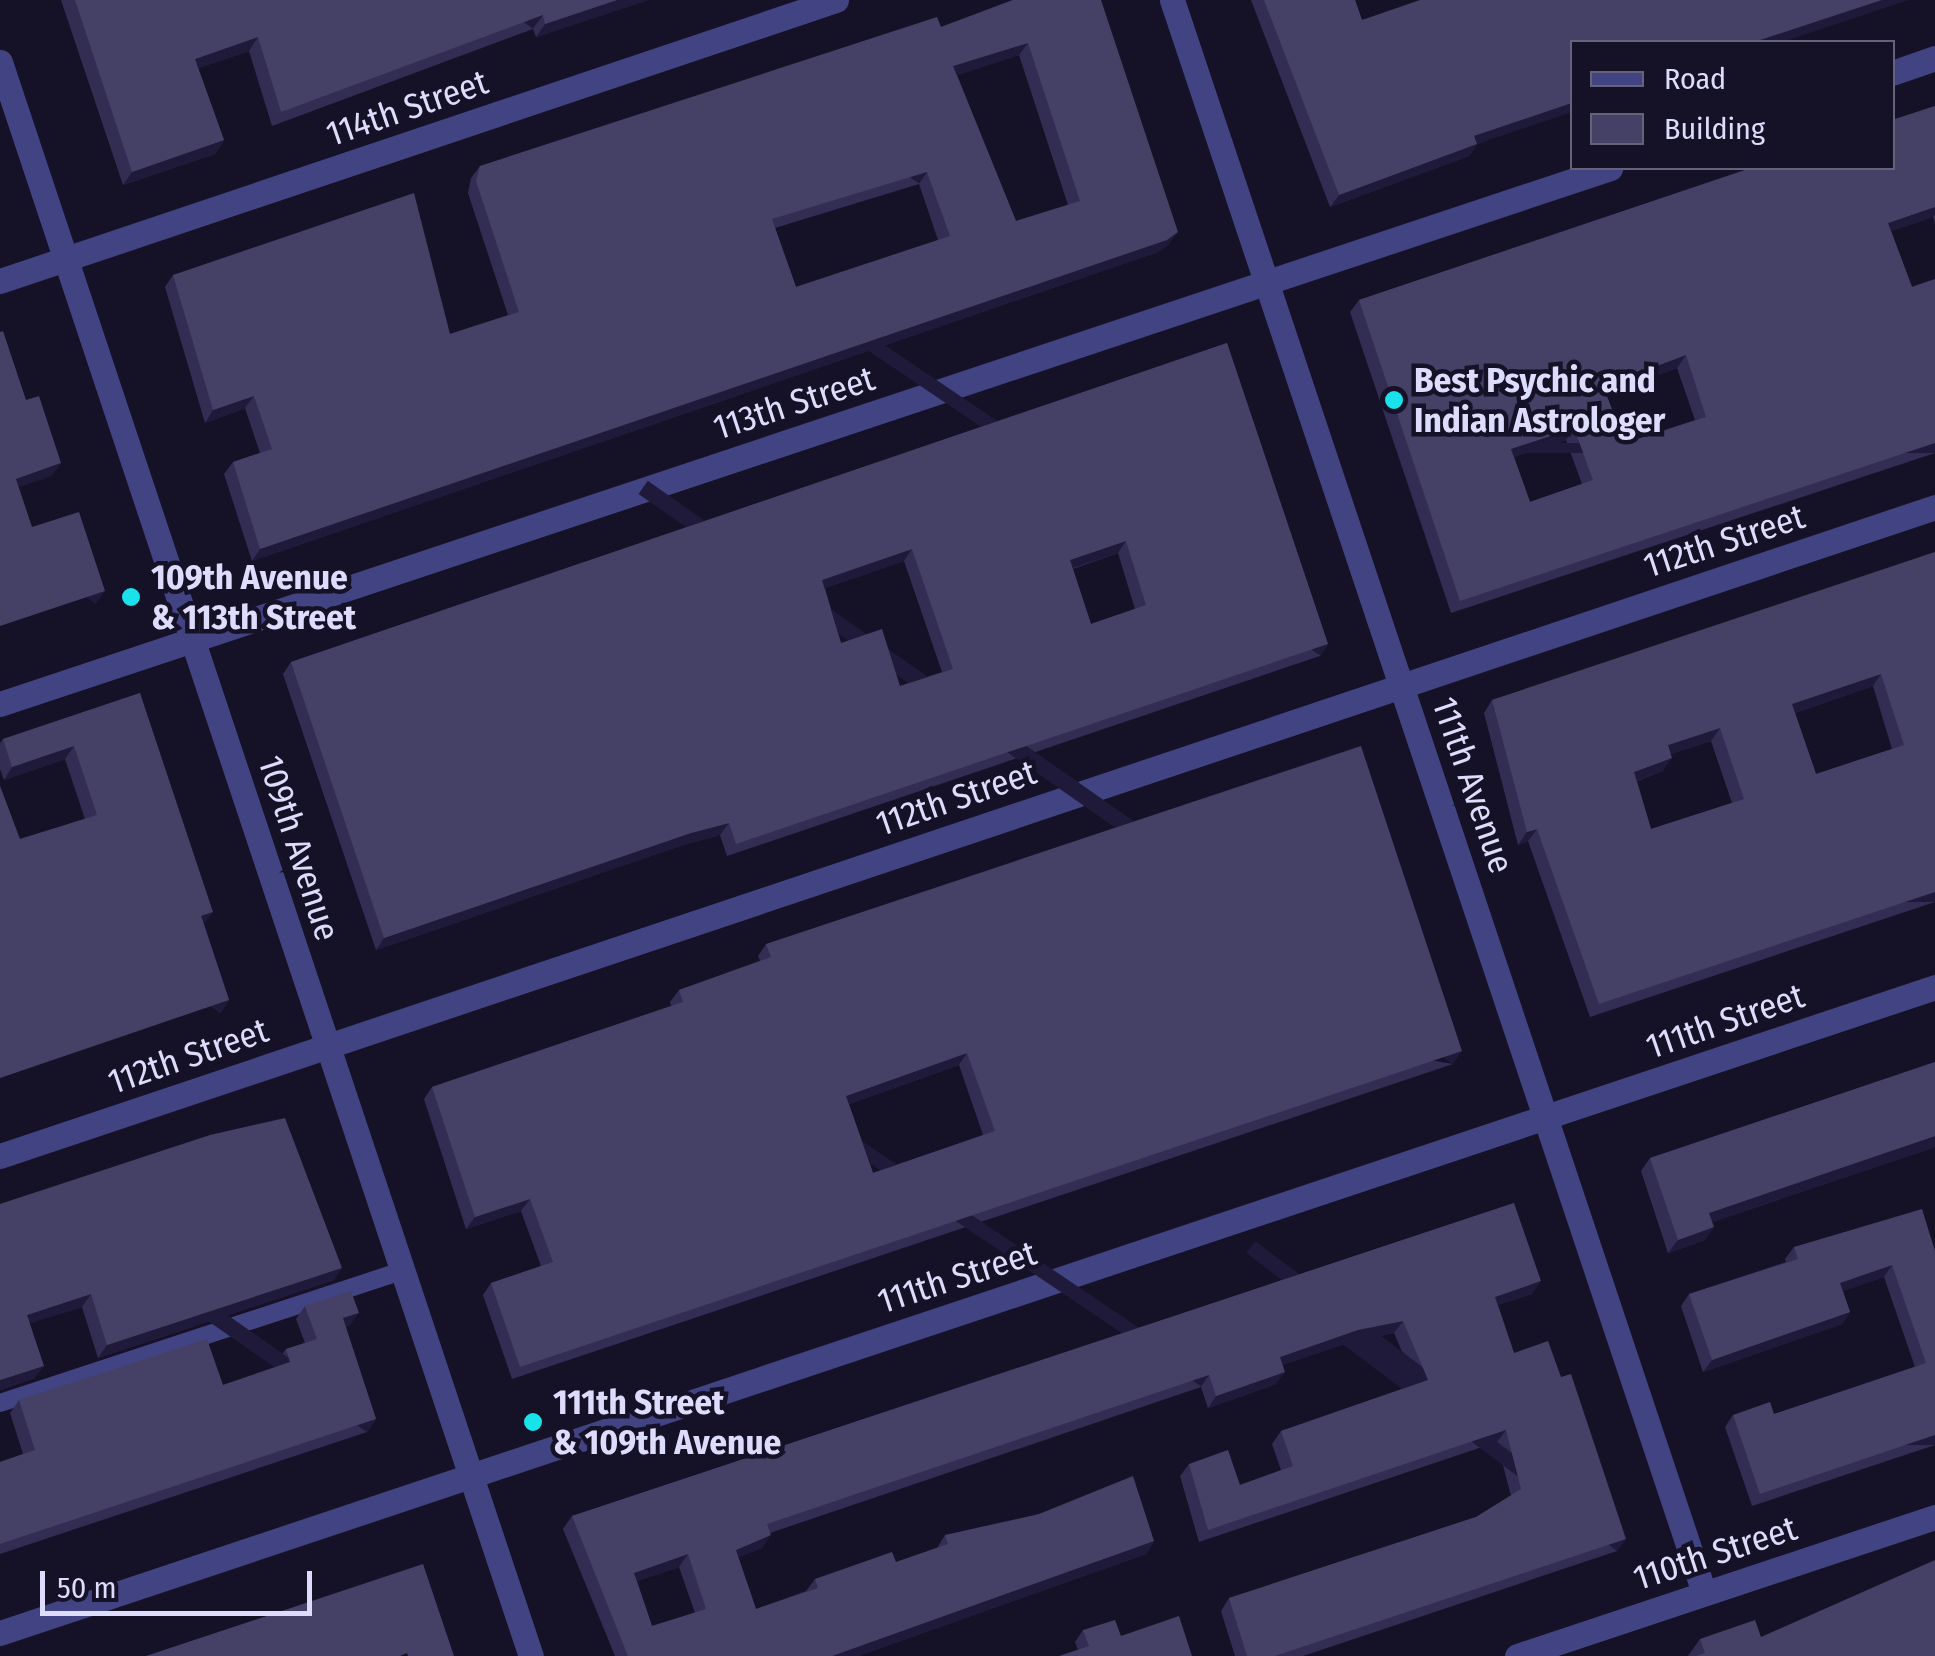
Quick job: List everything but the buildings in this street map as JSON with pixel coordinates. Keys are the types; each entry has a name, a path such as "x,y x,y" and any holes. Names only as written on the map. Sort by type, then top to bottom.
{"street":[{"name":"114th Street","path":"0,281 836,0"},
{"name":"111th Avenue","path":"1172,0 1548,1117 1704,1594"},
{"path":"1895,72 1935,58"},
{"name":"109th Avenue","path":"0,62 531,1656"},
{"name":"113th Street","path":"0,704 1604,170"},
{"name":"112th Street","path":"0,1156 1935,507"},
{"name":"111th Street","path":"0,1634 1935,987"},
{"name":"110th Street","path":"1517,1656 1935,1517"}],"lane":[{"path":"0,1403 402,1271"}],"place":[{"name":"Best Psychic and Indian Astrologer","path":"1394,400"},
{"name":"109th Avenue & 113th Street","path":"131,597"},
{"name":"111th Street & 109th Avenue","path":"533,1422"}]}
